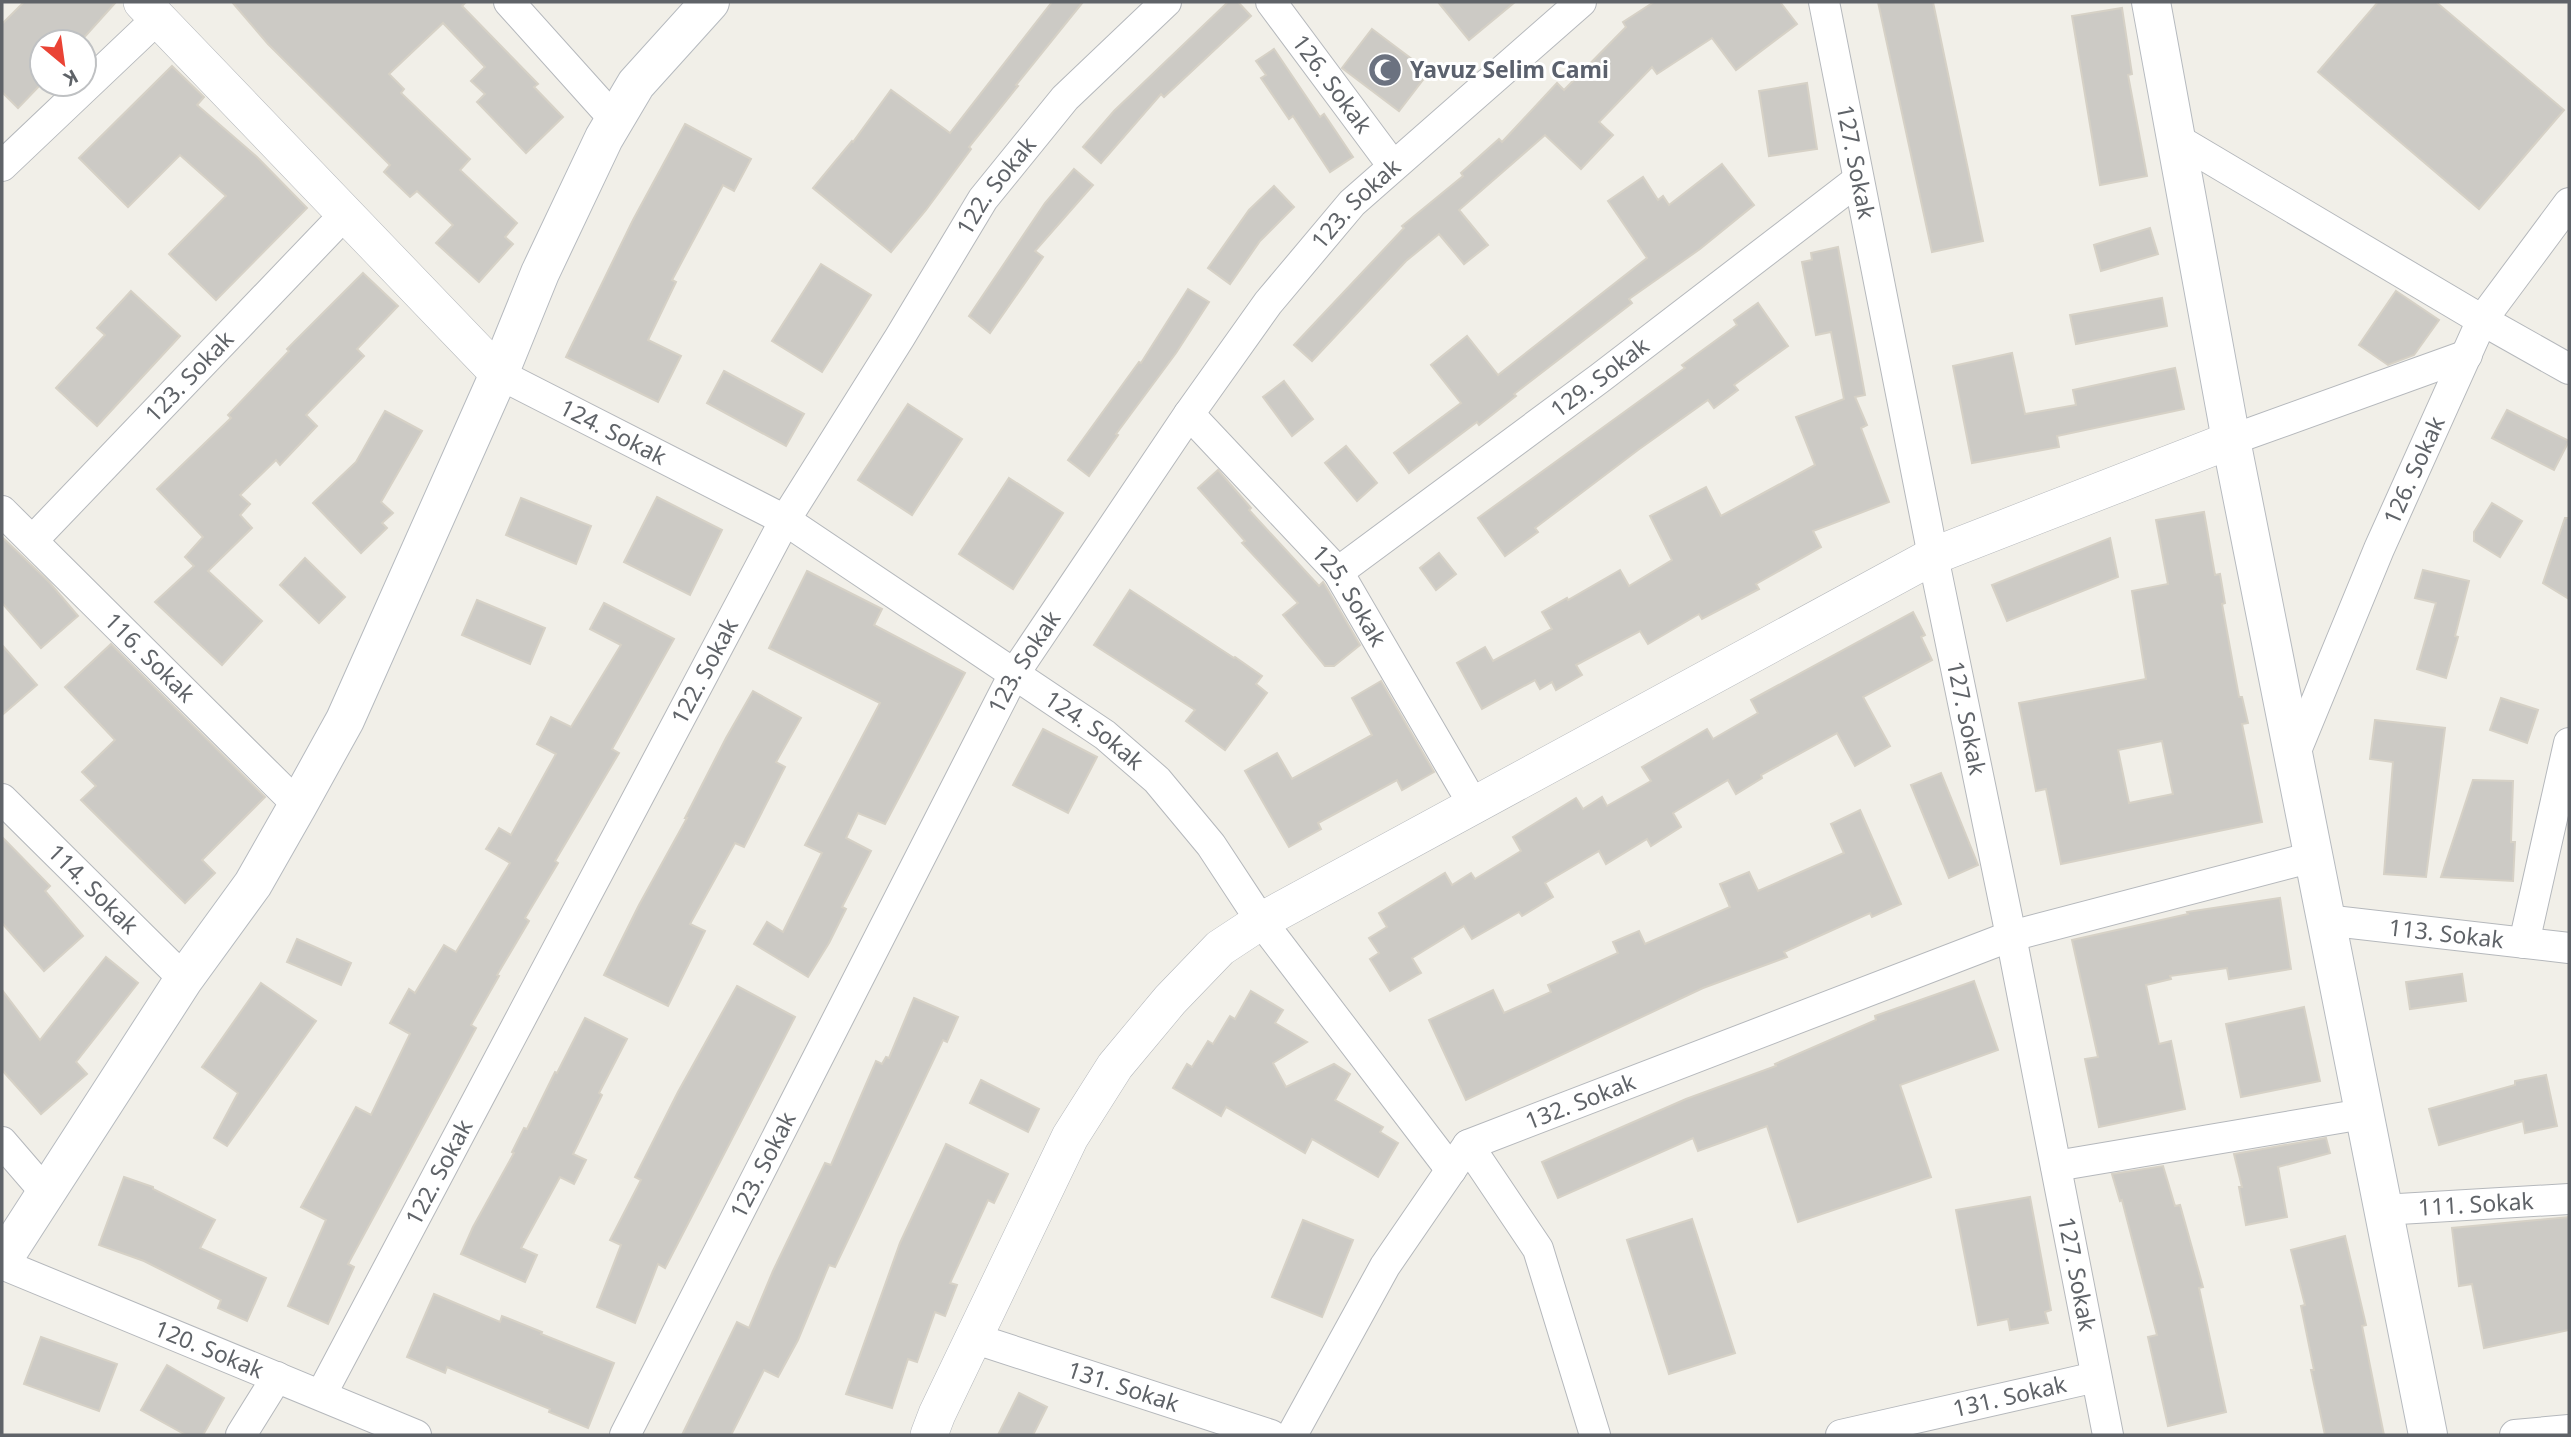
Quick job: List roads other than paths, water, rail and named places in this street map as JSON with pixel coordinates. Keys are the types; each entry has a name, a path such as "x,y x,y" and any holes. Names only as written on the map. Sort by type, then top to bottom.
{"main road":[{"path":"2,1262 184,979 253,884 298,805 345,720 499,374 576,193 636,84 710,2"},
{"path":"2151,2 2231,440 2428,1435"}],"street":[{"path":"509,2 615,120"},
{"name":"122. Sokak","path":"321,1395 785,520 983,199 1065,98 1166,2"},
{"name":"126. Sokak","path":"1271,2 1393,166"},
{"name":"123. Sokak","path":"625,1435 1014,674 1189,414 1268,303 1352,203 1581,2"},
{"name":"127. Sokak","path":"1824,2 2108,1435"},
{"path":"2,166 150,10 499,374"},
{"path":"2175,138 2569,369"},
{"name":"129. Sokak","path":"1338,572 1600,378 1858,180"},
{"name":"126. Sokak","path":"2293,758 2379,549 2482,320 2569,203"},
{"name":"123. Sokak","path":"33,540 345,214"},
{"path":"929,1435 1070,1137 1115,1066 1170,1000 1220,948 1261,921 1473,804 1933,556 2231,440 2466,355"},
{"name":"124. Sokak","path":"499,374 785,520 1105,735 1157,780 1211,845 1261,921 1451,1170"},
{"name":"125. Sokak","path":"1189,414 1338,572 1473,804"},
{"name":"116. Sokak","path":"2,511 298,805"},
{"path":"2524,943 2569,743"},
{"name":"114. Sokak","path":"2,799 184,979"},
{"name":"132. Sokak","path":"1468,1145 2011,936 2313,857"},
{"name":"113. Sokak","path":"2325,920 2569,948"},
{"path":"2056,1166 2363,1114"},
{"path":"2,1142 46,1193"},
{"path":"1292,1435 1385,1266 1468,1145 1538,1249 1595,1435"},
{"name":"111. Sokak","path":"2382,1210 2569,1199"},
{"name":"120. Sokak","path":"2,1262 416,1435"},
{"name":"131. Sokak","path":"973,1338 1131,1392 1271,1435"},
{"path":"241,1435 277,1377"},
{"name":"131. Sokak","path":"1841,1435 2096,1377"},
{"path":"2515,1435 2569,1430"}],"place":[{"name":"Yavuz Selim Cami","path":"1385,70"}]}
